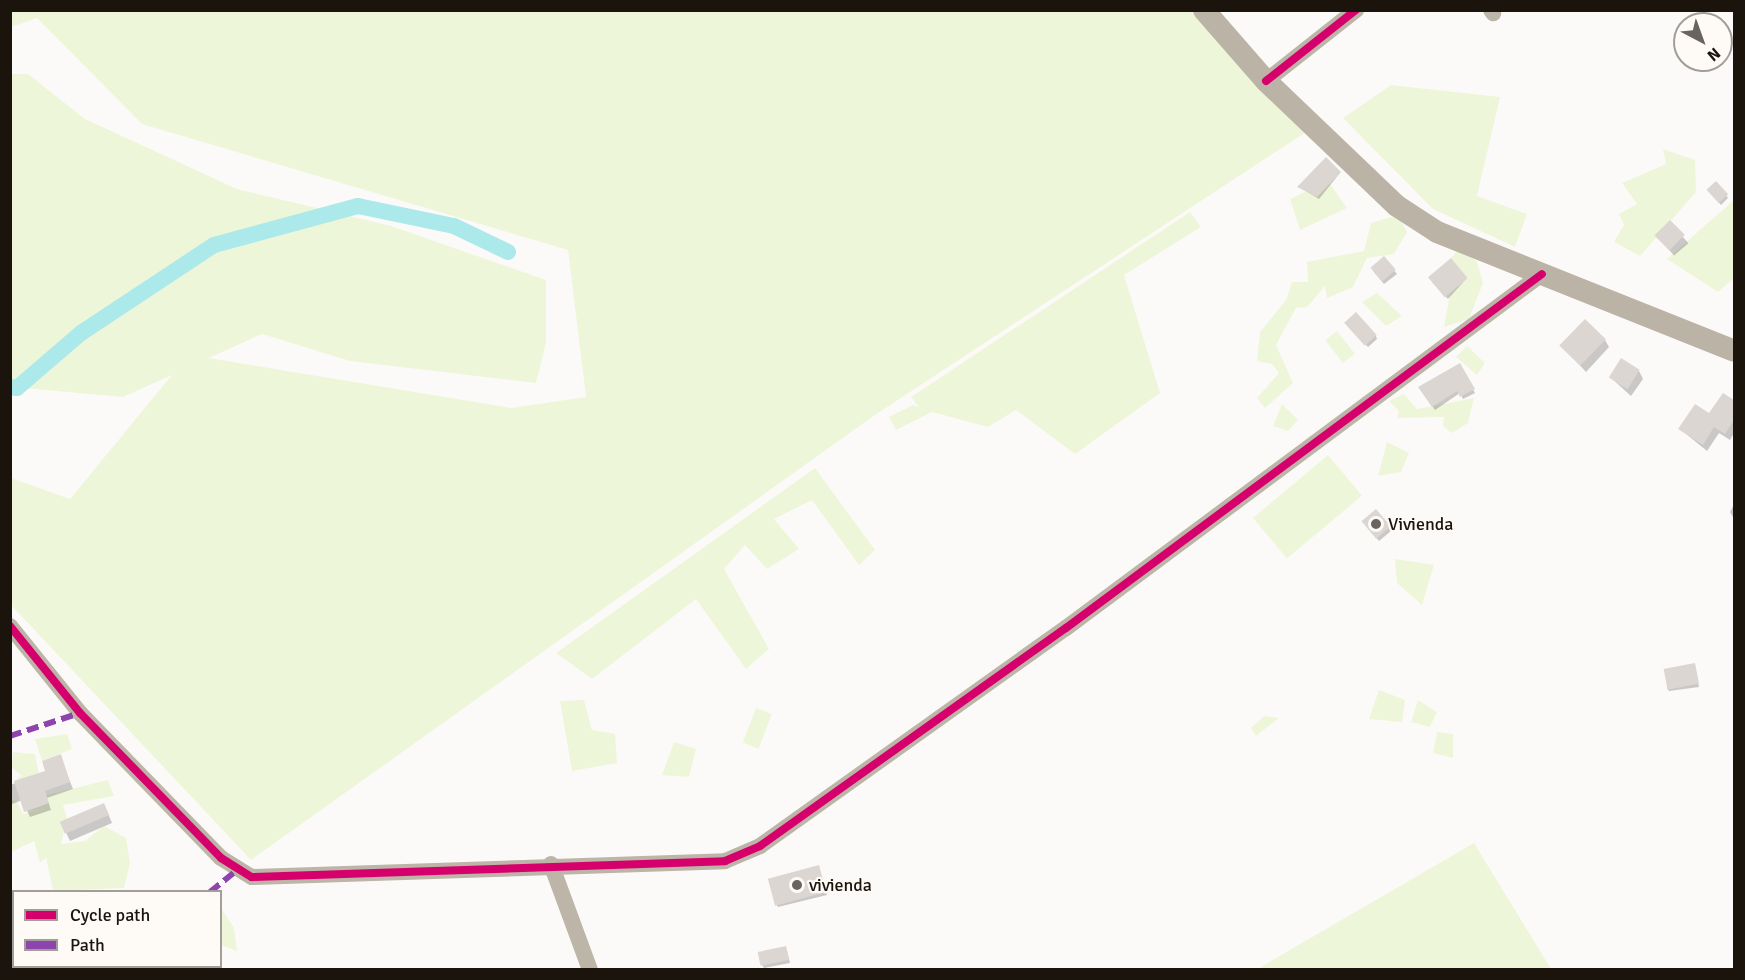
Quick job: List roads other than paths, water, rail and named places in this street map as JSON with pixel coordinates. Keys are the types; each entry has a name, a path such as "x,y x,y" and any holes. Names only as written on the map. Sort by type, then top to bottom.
{"street":[{"path":"1204,10 1266,81 1397,206 1437,232 1734,351"},
{"path":"1266,81 1356,10"},
{"path":"10,626 80,712 236,871 252,877 551,864 725,861 760,846 1066,628 1542,274"},
{"path":"551,864 590,969"}],"waterway":[{"path":"10,387 17,388 81,333 214,245 358,206 454,226 508,252"}],"place":[{"name":"Vivienda","path":"1376,524"},
{"name":"vivienda","path":"797,885"}]}
